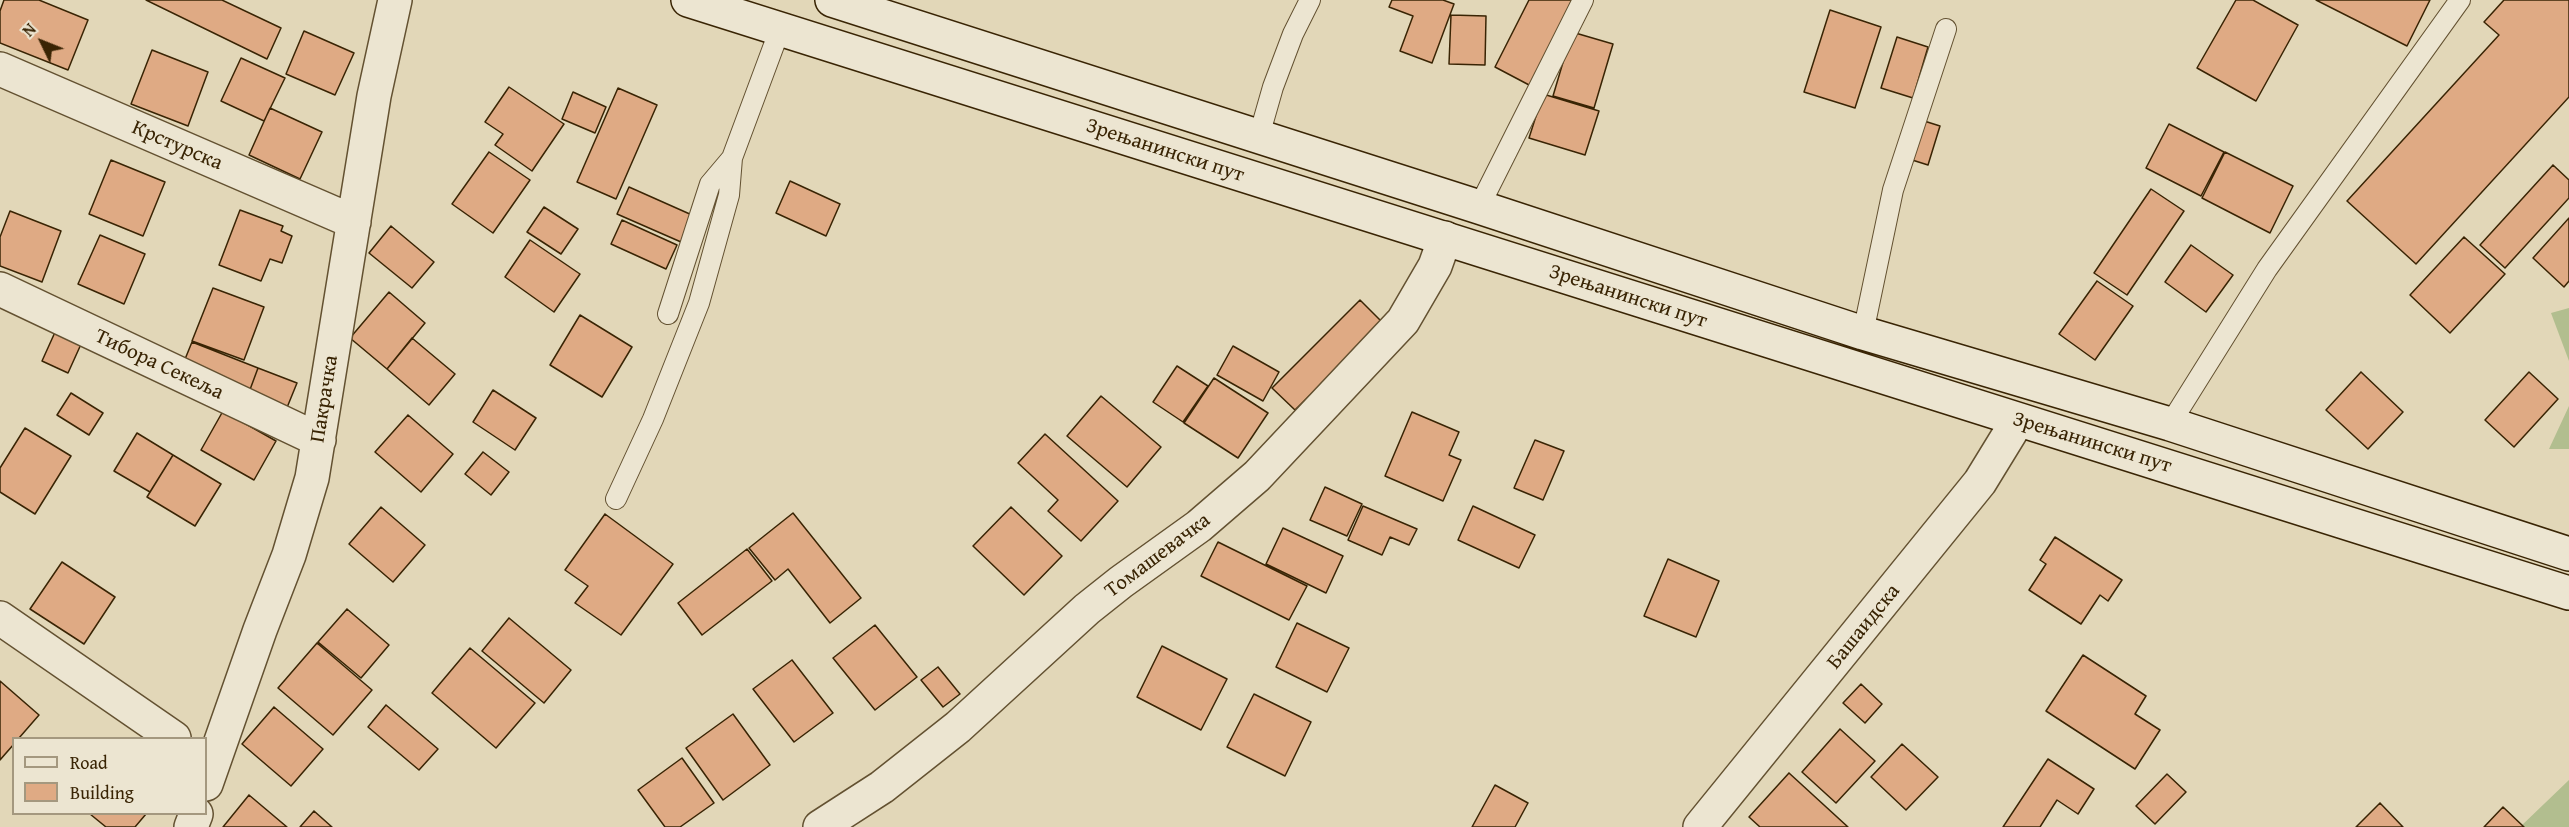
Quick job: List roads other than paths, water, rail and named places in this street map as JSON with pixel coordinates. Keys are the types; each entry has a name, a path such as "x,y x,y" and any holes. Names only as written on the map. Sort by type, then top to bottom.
{"main road":[{"name":"Пакрачка","path":"208,770 289,555 312,478 374,96 395,0"},
{"name":"Зрењанински пут","path":"688,0 2569,593"},
{"name":"Зрењанински пут","path":"832,0 1479,207 1863,333 2170,424 2569,554"},
{"name":"Крстурска","path":"0,69 354,222"},
{"name":"Томашевачка","path":"820,827 882,787 950,734 1088,609 1121,582 1199,526 1257,476 1403,321 1434,266 1445,238"},
{"name":"Тибора Секеља","path":"0,289 319,440"},
{"name":"Башаидска","path":"1700,827 1980,482 2018,420"},
{"path":"0,618 173,737"}],"lane":[{"path":"1259,136 1273,87 1293,33 1311,0"},
{"path":"1479,207 1583,0"},
{"path":"2170,424 2267,270 2460,0"},
{"path":"616,499 653,419 699,303 729,195 732,158 780,29"},
{"path":"1863,333 1893,190 1946,29"},
{"path":"668,314 710,184 732,158"}]}
